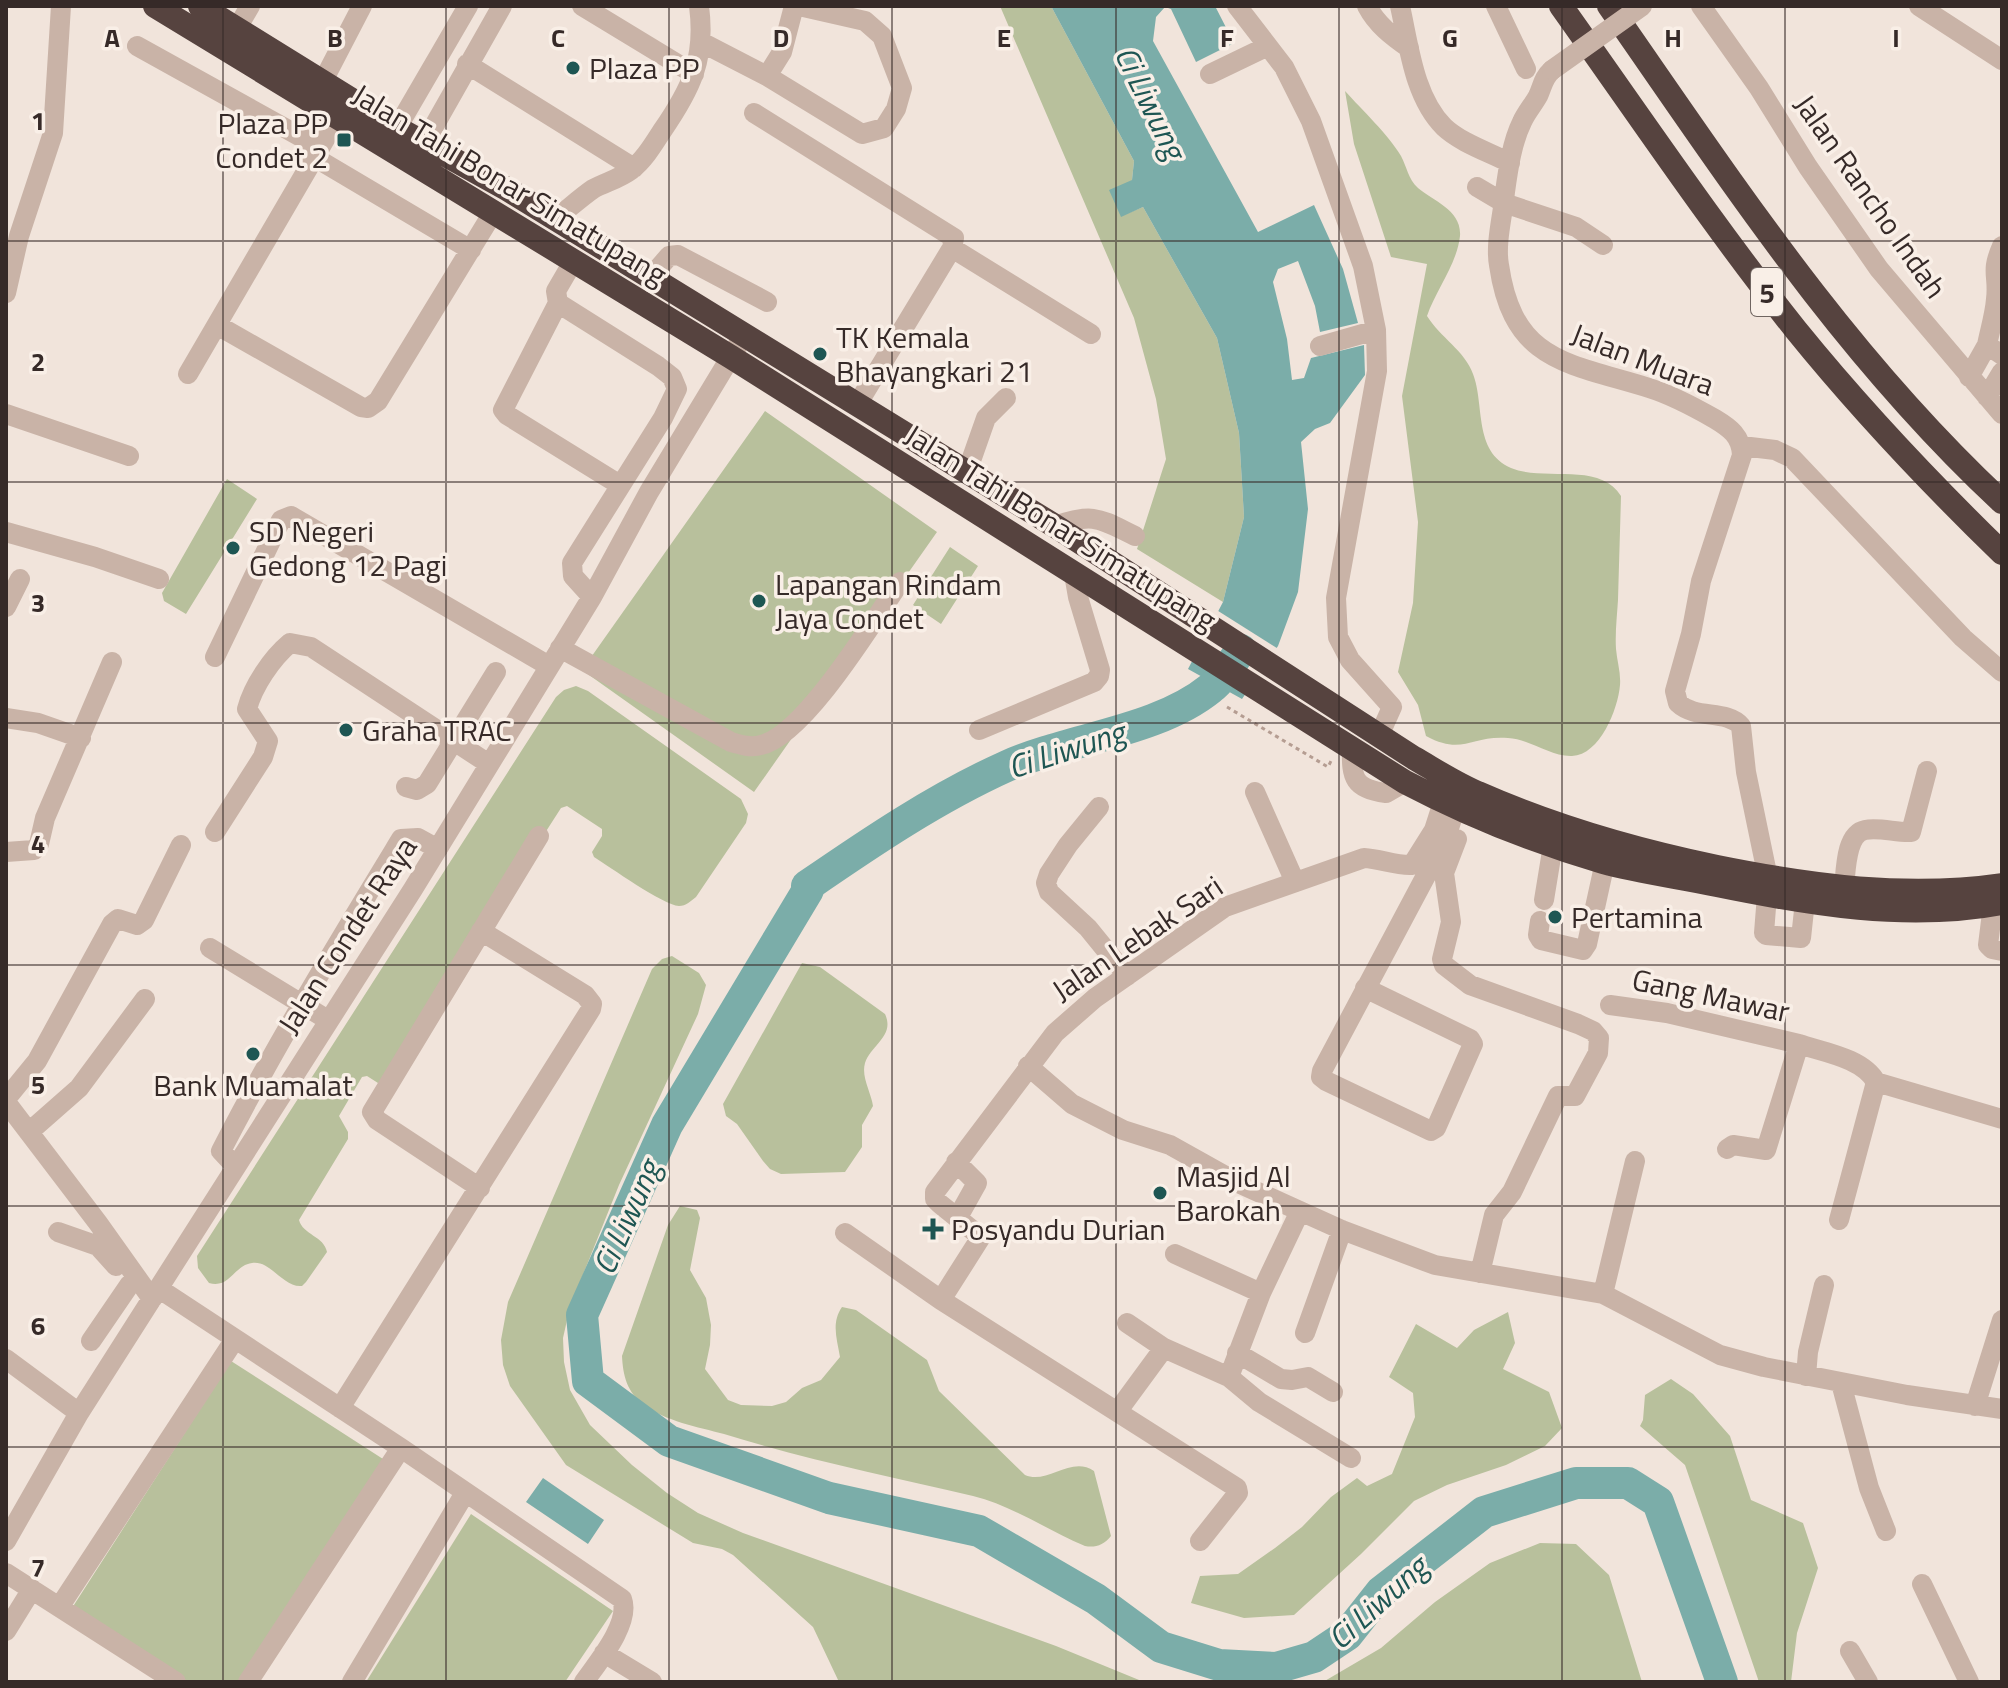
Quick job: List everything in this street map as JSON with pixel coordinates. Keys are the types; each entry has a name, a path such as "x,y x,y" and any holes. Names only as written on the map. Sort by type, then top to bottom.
{"highway":[{"name":"Jalan Tahi Bonar Simatupang","path":"155,6 338,117 507,189 744,335 860,400 1379,736 1476,793 1559,825 1768,886 1805,901 1913,911 1999,898"},
{"name":"Jalan Tahi Bonar Simatupang","path":"200,6 397,128 419,152 494,211 1405,782 1455,808 1605,862 1768,886 1925,891 1999,898"},
{"name":"5","path":"1561,6 1736,252 1795,329 1894,444 2002,553"},
{"name":"5","path":"1609,6 1823,308 1910,410 2002,502"},
{"path":"494,211 507,189"},
{"path":"843,427 860,400"}],"street":[{"path":"6,293 13,233 53,133 61,6"},
{"path":"236,30 250,6"},
{"path":"322,83 362,6"},
{"path":"397,128 468,6"},
{"path":"419,152 502,6"},
{"path":"582,6 694,74"},
{"path":"554,220 595,188 614,182 645,157 684,99 694,74 702,30 699,6"},
{"path":"701,42 767,76 862,134 884,128 896,109 902,88 882,36 865,21 796,6 782,52 767,76"},
{"path":"1237,6 1284,67 1311,121 1363,266 1376,330 1377,371 1336,598 1338,637 1350,660 1392,707 1379,736"},
{"path":"1367,6 1387,33 1409,48"},
{"path":"1400,6 1425,99 1442,126 1510,163"},
{"path":"1496,6 1526,69"},
{"name":"Jalan Muara","path":"1642,6 1543,78 1539,93 1521,124 1510,163 1498,263 1506,295 1521,330 1538,349 1567,364 1653,389 1690,405 1725,425 1739,437 1742,446"},
{"name":"Jalan Rancho Indah","path":"1701,6 1879,269 2002,414"},
{"path":"1919,6 2002,60"},
{"path":"137,46 316,152 471,250"},
{"path":"1210,74 1268,46"},
{"path":"467,64 634,168"},
{"path":"754,113 955,240 860,400"},
{"path":"188,374 338,117"},
{"path":"1477,187 1504,203 1576,227 1603,245"},
{"path":"217,325 361,407 368,408 378,401 494,211"},
{"path":"1969,377 1995,350 1997,294 1994,274 2002,246"},
{"path":"952,248 1091,334"},
{"path":"650,278 669,256 678,255 767,302"},
{"path":"574,260 556,291 558,303 503,410 620,485"},
{"path":"558,303 658,366 672,377 677,389 663,418 572,563 573,576 592,597"},
{"path":"1320,346 1376,330"},
{"name":"Jalan Condet Raya","path":"6,1541 79,1413 438,849 592,597 649,492 744,335"},
{"path":"1987,397 2002,372"},
{"path":"967,472 986,418 1006,398"},
{"path":"6,414 129,456"},
{"path":"1805,901 1801,938 1764,933 1768,886 1746,772 1741,726 1729,718 1692,713 1678,703 1675,691 1691,634 1701,581 1742,455 1742,446 1775,450 1792,458 1963,638 2002,672"},
{"path":"215,657 281,520 291,516 555,657 731,742 763,745 781,736 821,695 900,582"},
{"path":"1055,526 1096,516 1135,536"},
{"path":"6,532 159,579"},
{"path":"979,730 1094,682 1099,676 1074,574"},
{"path":"6,607 20,579"},
{"path":"215,832 263,757 268,741 247,709 250,698 280,651 290,643 311,647 489,764"},
{"path":"6,852 34,850 112,662"},
{"path":"406,787 424,788 496,672"},
{"path":"6,718 38,723 81,738"},
{"path":"1844,888 1851,843 1858,834 1865,830 1911,832 1927,771"},
{"path":"1255,792 1295,882"},
{"path":"1099,807 1068,845 1046,883 1049,892 1088,928 1127,976"},
{"path":"1365,988 1470,1039 1473,1044 1436,1128 1431,1131 1321,1077 1365,988 1446,838 1455,808"},
{"path":"1455,808 1444,873 1451,922 1442,959 1444,965 1470,985 1578,1024 1593,1031 1599,1038 1598,1053 1575,1096 1558,1096 1512,1192 1494,1215 1480,1273"},
{"name":"Jalan Lebak Sari","path":"958,1217 935,1199 935,1192 1028,1066 1076,1013 1225,907 1364,858 1412,865 1434,830 1455,808"},
{"path":"480,1188 377,1120 372,1112 539,836"},
{"path":"235,1166 221,1151 326,960 401,839 418,838 438,849"},
{"path":"13,1114 37,1061 115,921 118,919 137,925 144,920 181,845"},
{"path":"1553,845 1538,935 1541,940 1583,950 1587,944 1605,862"},
{"path":"1999,898 1988,945 2002,951"},
{"path":"340,1408 592,1004 585,995 481,931"},
{"path":"210,948 328,1020"},
{"path":"13,1114 79,1088 145,999"},
{"name":"Gang Mawar","path":"1610,1005 1667,1013 1799,1044 1858,1064 1876,1082 2002,1119"},
{"name":"Gang Mawar","path":"1727,1149 1733,1145 1762,1150 1767,1146 1799,1044"},
{"path":"1028,1066 1072,1104 1123,1130 1170,1145 1238,1183 1342,1230 1435,1265 1603,1294 1720,1355 1841,1383 2002,1409"},
{"path":"1839,1220 1876,1082"},
{"path":"13,1114 150,1301"},
{"path":"1603,1294 1635,1161"},
{"path":"941,1300 981,1237 958,1217 977,1183 956,1162"},
{"path":"1229,1377 1261,1293 1300,1211"},
{"path":"1305,1333 1342,1230"},
{"path":"58,1232 98,1246 130,1284 150,1301 235,1339 622,1599 626,1609 604,1653 584,1682"},
{"path":"845,1233 941,1300 1239,1491 1200,1541"},
{"path":"1175,1254 1261,1293"},
{"path":"91,1341 130,1284"},
{"path":"1806,1376 1808,1352 1824,1285"},
{"path":"1975,1406 2002,1320"},
{"path":"1127,1323 1164,1348 1229,1377 1259,1402 1351,1458"},
{"path":"60,1606 235,1339"},
{"path":"1117,1412 1164,1348"},
{"path":"1237,1353 1281,1379 1308,1377 1333,1392"},
{"path":"6,1359 79,1413"},
{"path":"1841,1383 1869,1488 1886,1531"},
{"path":"248,1682 401,1448"},
{"path":"352,1682 465,1493"},
{"path":"6,1573 176,1682"},
{"path":"1922,1584 1969,1682"},
{"path":"6,1631 32,1589"},
{"path":"1850,1651 1868,1682"},
{"path":"604,1653 652,1682"}],"path":[{"path":"1227,707 1328,767 1346,745"}],"green space":[{"path":"1000,6 1051,6 1134,161 1132,180 1121,216 1143,207 1217,338 1239,433 1244,517 1223,602 1137,549 1166,459 1156,399 1134,318"},
{"path":"1345,91 1396,148 1415,184 1456,219 1460,236 1458,246 1427,316 1458,351 1473,374 1485,439 1491,450 1511,468 1525,472 1586,475 1612,485 1621,496 1616,637 1619,695 1606,729 1582,754 1564,756 1508,738 1458,745 1439,742 1426,736 1418,705 1398,672 1413,603 1418,522 1402,396 1427,264 1391,257 1354,144"},
{"name":"Lapangan Rindam Jaya Condet","path":"765,411 937,532 754,792 582,670"},
{"path":"227,479 257,499 186,614 164,601 162,593"},
{"path":"950,547 978,566 941,624 913,605"},
{"path":"576,686 588,691 741,799 748,814 746,823 696,897 679,906 649,893 594,857 592,852 602,836 602,829 567,806 561,808 386,1080 378,1083 367,1076 362,1077 339,1116 348,1132 348,1139 299,1220 322,1242 327,1252 306,1282 302,1286 289,1283 265,1266 252,1263 222,1283 209,1283 198,1268 197,1256 556,697"},
{"path":"672,956 699,973 706,985 698,1014 619,1185 570,1307 563,1338 570,1390 590,1425 632,1465 698,1513 743,1533 1056,1646 1144,1682 839,1682 813,1627 733,1555 722,1549 693,1543 566,1465 510,1386 503,1365 501,1340 508,1302 652,969 662,959"},
{"path":"802,963 820,967 885,1014 887,1022 885,1034 865,1063 865,1079 873,1106 862,1125 862,1147 845,1172 781,1174 770,1169 737,1124 726,1116 723,1104"},
{"path":"680,1206 697,1210 700,1218 690,1270 706,1298 711,1325 705,1369 728,1400 741,1405 772,1406 786,1402 802,1388 821,1380 840,1357 836,1331 842,1307 856,1310 927,1360 939,1391 1025,1475 1042,1476 1077,1466 1094,1471 1111,1536 1099,1545 1085,1546 988,1500 817,1460 693,1426 644,1405 627,1383 622,1356 668,1225"},
{"path":"1508,1312 1515,1343 1503,1369 1549,1392 1562,1428 1545,1446 1506,1465 1447,1485 1414,1501 1294,1615 1244,1618 1191,1603 1200,1576 1238,1574 1302,1527 1331,1497 1357,1478 1367,1486 1392,1474 1415,1417 1413,1393 1389,1377 1416,1324 1457,1348 1474,1330"},
{"path":"231,1361 383,1459 239,1682 187,1682 72,1608"},
{"path":"1671,1379 1693,1394 1730,1436 1751,1500 1803,1523 1818,1568 1797,1633 1791,1682 1759,1682 1685,1465 1640,1426 1645,1395"},
{"path":"471,1514 613,1611 565,1682 366,1682"},
{"path":"1540,1543 1576,1544 1609,1575 1642,1682 1323,1682 1381,1648 1435,1602 1490,1563"}],"water":[{"path":"1051,6 1215,6 1234,43 1196,62 1171,9 1165,7 1156,17 1153,41 1258,232 1314,205 1343,269 1358,323 1320,332 1315,306 1298,261 1278,269 1273,282 1287,339 1292,380 1304,378 1311,358 1364,345 1365,375 1330,423 1315,429 1301,442 1308,509 1298,592 1278,646 1242,699 1188,669 1223,602 1244,517 1239,433 1217,338 1143,207 1121,217 1109,190 1132,180 1134,161"},
{"path":"543,1478 604,1520 588,1544 526,1502"}],"pier":[{"path":"1215,609 1280,650 1249,696 1189,658"}],"waterway":[{"name":"Ci Liwung","path":"1241,650 1215,684 1189,703 1139,725 1007,766 904,822 807,886 808,890 667,1125 582,1315 588,1381 669,1441 829,1498 979,1531 1096,1599 1161,1647 1219,1665 1276,1668 1314,1657 1347,1635 1381,1592 1484,1512 1576,1483 1628,1483 1658,1502 1722,1682"}],"place":[{"name":"Plaza PP","path":"573,68"},
{"name":"Plaza PP Condet 2","path":"344,140"},
{"name":"TK Kemala Bhayangkari 21","path":"820,354"},
{"name":"SD Negeri Gedong 12 Pagi","path":"233,548"},
{"name":"Lapangan Rindam Jaya Condet","path":"759,601"},
{"name":"Graha TRAC","path":"346,730"},
{"name":"Pertamina","path":"1555,917"},
{"name":"Bank Muamalat","path":"253,1054"},
{"name":"Masjid Al Barokah","path":"1160,1193"},
{"name":"Posyandu Durian","path":"933,1229"}]}
